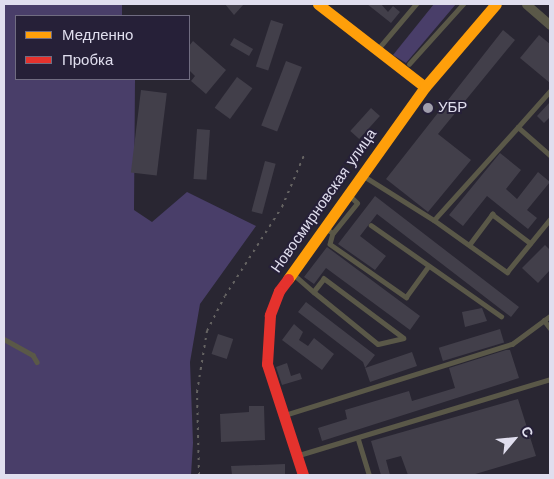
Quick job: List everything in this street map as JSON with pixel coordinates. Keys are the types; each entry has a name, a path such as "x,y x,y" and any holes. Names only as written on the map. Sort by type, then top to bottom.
{"street":[{"path":"318,4 425,87"},
{"name":"Новосмирновская улица","path":"303,475 267,364 270,315 291,272 328,230 347,194 361,174 425,87 496,4"},
{"path":"526,4 550,25"}],"lane":[{"path":"377,50 416,4"},
{"path":"409,64 463,4"},
{"path":"434,220 550,91"},
{"path":"518,127 550,155"},
{"path":"361,174 434,220 507,272 550,219"},
{"path":"469,245 492,214 530,243"},
{"path":"371,225 428,267 501,316"},
{"path":"328,230 330,244 406,297 428,267"},
{"path":"291,272 314,292 378,344 403,338 324,279 314,292"},
{"path":"283,416 512,344 550,316"},
{"path":"544,320 550,328"},
{"path":"4,339 33,355 37,362"},
{"path":"297,456 550,379"},
{"path":"358,438 369,475"}],"shaded area":[{"path":"4,4 122,4 122,15 15,15 15,80 135,80 134,210 152,222 187,192 256,226 200,304 190,362 193,443 191,475 4,475"},
{"path":"434,4 456,4 406,63 393,55"}],"building":[{"path":"225,4 244,4 234,15"},
{"path":"367,4 381,4 388,12 393,6 400,12 391,23"},
{"path":"271,20 283,24 268,71 256,67"},
{"path":"503,30 515,40 438,134 471,160 428,212 386,179"},
{"path":"539,35 550,44 550,83 520,58"},
{"path":"234,38 253,49 249,56 230,45"},
{"path":"193,41 226,70 206,94 191,81 195,76 190,71 190,45"},
{"path":"286,61 302,67 277,132 261,125"},
{"path":"237,77 252,88 230,119 215,108"},
{"path":"141,90 167,93 157,176 131,172"},
{"path":"550,102 550,117 544,123 537,116"},
{"path":"371,108 380,116 359,139 350,131"},
{"path":"197,129 210,130 206,180 194,179"},
{"path":"500,153 521,170 506,189 517,199 538,172 550,182 527,210 537,218 528,229 487,196 463,226 449,215"},
{"path":"265,161 276,164 262,214 252,211"},
{"path":"375,196 519,307 511,317 377,214 360,236 386,256 375,270 338,244"},
{"path":"545,245 550,250 550,270 538,283 522,268"},
{"path":"327,247 420,316 410,330 326,268 314,284 304,277"},
{"path":"306,302 375,355 365,368 363,362 298,312"},
{"path":"482,308 487,321 465,327 462,312"},
{"path":"294,324 303,332 299,340 308,346 314,338 334,354 322,370 282,340"},
{"path":"500,329 504,342 443,361 439,348"},
{"path":"218,334 233,339 227,359 212,354"},
{"path":"510,350 519,378 322,441 318,428 347,419 345,410 409,391 412,401 455,388 449,368"},
{"path":"412,352 417,366 370,382 365,368"},
{"path":"287,363 291,376 300,373 302,379 282,385 276,367"},
{"path":"518,399 536,456 472,475 408,475 401,456 386,460 390,475 381,475 371,441"},
{"path":"249,406 264,406 265,440 221,442 220,414 249,412"},
{"path":"285,464 285,475 232,475 231,466"}],"railway":[{"path":"199,475 197,392 207,331 225,296 282,207 305,153"}],"traffic: slow":[{"path":"318,4 425,87"},
{"path":"288,279 425,87 496,4"}],"traffic: jam":[{"path":"288,279 279,291 270,315 267,364 303,475"}],"place":[{"name":"УБР","path":"428,108"}]}
